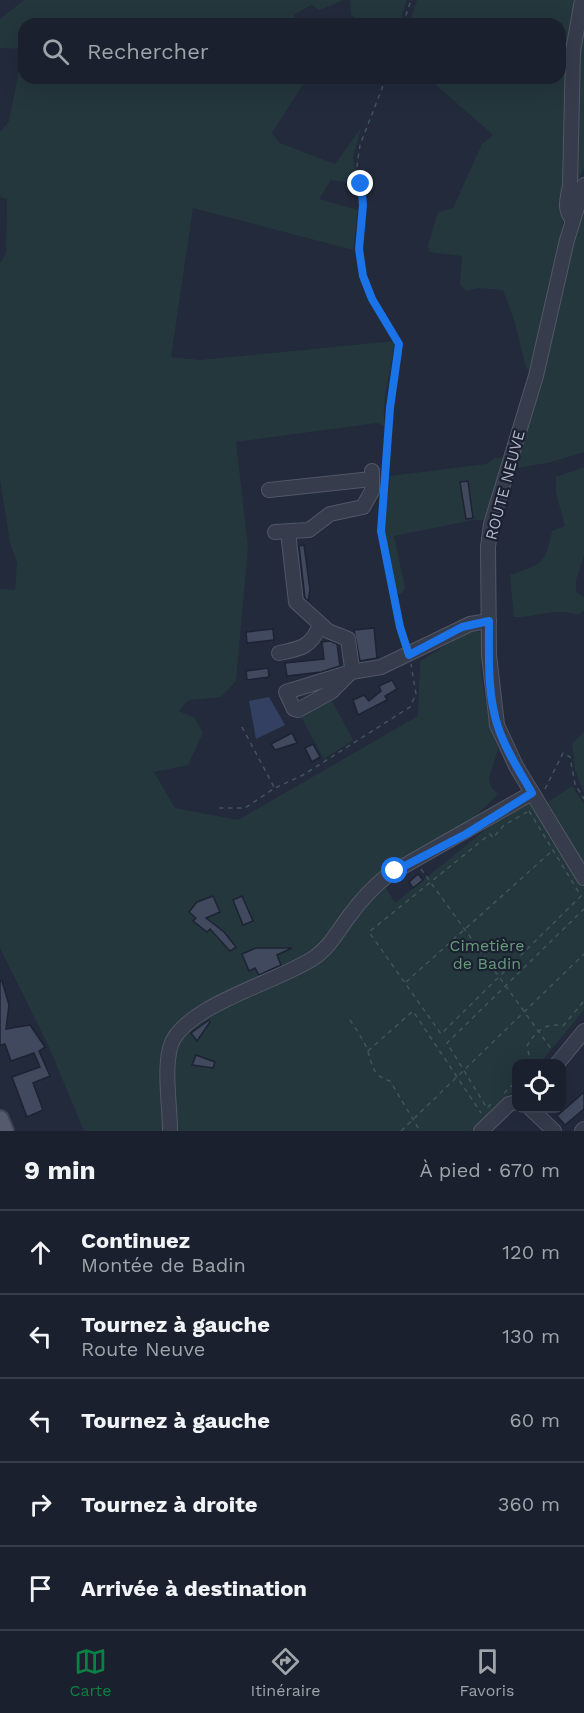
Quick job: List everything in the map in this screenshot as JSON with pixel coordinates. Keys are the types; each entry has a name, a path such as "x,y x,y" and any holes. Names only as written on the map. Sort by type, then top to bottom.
{"main road":[{"path":"0,1119 5,1131"}],"street":[{"path":"573,220 567,202 570,185 573,51 582,0"},
{"name":"ROUTE NEUVE","path":"584,185 573,220 536,376 491,524 488,547 490,682 497,725 558,846 584,878"},
{"path":"269,490 372,475 372,491 363,507 330,514 309,530 281,532 296,602 320,625 348,639 352,670 381,667 462,627 489,621"},
{"path":"279,653 305,648 315,638 320,625"},
{"path":"170,1131 168,1059 172,1041 177,1035 196,1018 231,997 315,957 370,891 388,876 534,796"},
{"path":"561,1059 584,1031"},
{"path":"482,1131 512,1103"},
{"path":"535,1113 554,1131"}],"path":[{"path":"405,18 411,0"},
{"path":"219,808 245,808 275,788 303,776 410,707 416,694 381,531 390,408 399,344 372,299 363,276 359,249 363,195 357,166 358,154 384,84"},
{"path":"242,727 275,788"},
{"path":"534,796 546,789 563,753 570,757 575,784 584,799"},
{"path":"529,811 558,846 581,896 441,1034 369,932 430,882 490,834 494,838 504,825 529,811"},
{"path":"405,983 558,846"},
{"path":"415,861 556,1059"},
{"path":"495,1101 487,1108 447,1043 584,909"},
{"path":"401,1131 465,1072 584,954"},
{"path":"530,1059 527,1046 538,1031 549,1025 563,1026 584,1000"},
{"path":"368,1051 412,1011 482,1116"},
{"path":"350,1020 368,1051 372,1070 378,1077 390,1081 420,1131"},
{"path":"502,1095 512,1086"}],"green space":[{"path":"24,0 344,0 319,10 311,5 294,15 295,18 18,18 18,49 0,48 0,19"},
{"path":"350,0 407,0 401,18 356,18 351,15"},
{"path":"417,0 577,0 567,164 560,202 564,219 531,370 526,368 515,323 503,290 479,288 467,291 460,285 462,256 429,252 428,245 438,212 453,208 482,144 493,135 435,84 566,84 566,18 411,18"},
{"path":"584,9 584,168 579,178 575,178 576,68"},
{"name":"Cimetière de Badin","path":"18,75 18,84 303,84 272,133 280,143 335,164 361,128 353,158 358,185 331,180 319,199 358,210 353,250 193,208 171,357 200,360 394,341 385,395 385,427 377,423 236,442 248,547 236,681 221,697 189,700 179,711 195,718 203,733 188,765 154,772 175,808 238,820 418,716 420,661 470,631 480,632 482,638 481,670 488,717 498,749 489,778 491,787 498,794 475,816 469,826 380,878 395,903 492,824 530,801 584,887 584,1010 543,1059 512,1059 512,1092 471,1131 84,1131 48,1045 0,948 0,589 15,590 17,563 10,543 0,479 0,263 6,253 7,199 0,197 0,132 9,121"},
{"path":"584,200 584,452 548,463 515,468 546,365 575,225"},
{"path":"495,458 503,458 484,520 473,520 394,536 405,587 402,593 396,595 384,527 390,476 486,464"},
{"path":"584,467 584,556 576,580 576,592 584,597 584,610 578,615 554,612 514,617 510,575 536,565 544,557 552,531 565,526 556,493 556,477"},
{"path":"332,701 353,740 324,759 301,717"},
{"path":"584,731 584,793 575,770 572,744"},
{"path":"572,786 584,804 584,865 548,802"}],"water":[{"path":"269,697 285,725 256,739 249,701"}],"building":[{"path":"468,481 473,518 466,519 460,482"},
{"path":"304,545 310,590 308,601 305,598 299,546"},
{"path":"374,628 377,658 360,661 354,630"},
{"path":"273,629 274,640 247,643 246,632"},
{"path":"330,641 337,644 340,666 321,672 287,676 285,663 324,659 322,642"},
{"path":"268,668 269,677 247,680 246,671"},
{"path":"392,680 397,689 385,696 387,700 358,715 353,700 364,695 369,701 381,691 379,686"},
{"path":"292,733 297,743 275,750 271,744"},
{"path":"313,744 320,757 312,762 305,748"},
{"path":"418,874 423,880 413,888 409,882"},
{"path":"213,896 220,912 206,918 224,932 236,947 230,951 210,929 207,932 193,921 196,918 189,912 197,902"},
{"path":"242,896 253,921 243,925 233,900"},
{"path":"256,948 292,948 277,955 281,965 259,975 255,968 249,971 242,954"},
{"path":"0,981 2,981 9,1005 6,1029 30,1025 45,1047 39,1051 50,1076 33,1083 43,1110 27,1117 12,1077 40,1067 34,1053 11,1061 5,1044 0,1045"},
{"path":"209,1020 210,1022 197,1041 191,1033"},
{"path":"196,1055 215,1062 213,1068 192,1065"},
{"path":"584,1092 584,1109 565,1125 557,1116 566,1113 566,1108"}],"route":[{"path":"361,184 363,205 359,249 363,276 372,299 399,344 390,408 381,531 400,627 409,655 462,627 475,622 489,621 490,682 497,725 516,766 532,793 466,834 395,871"}]}
